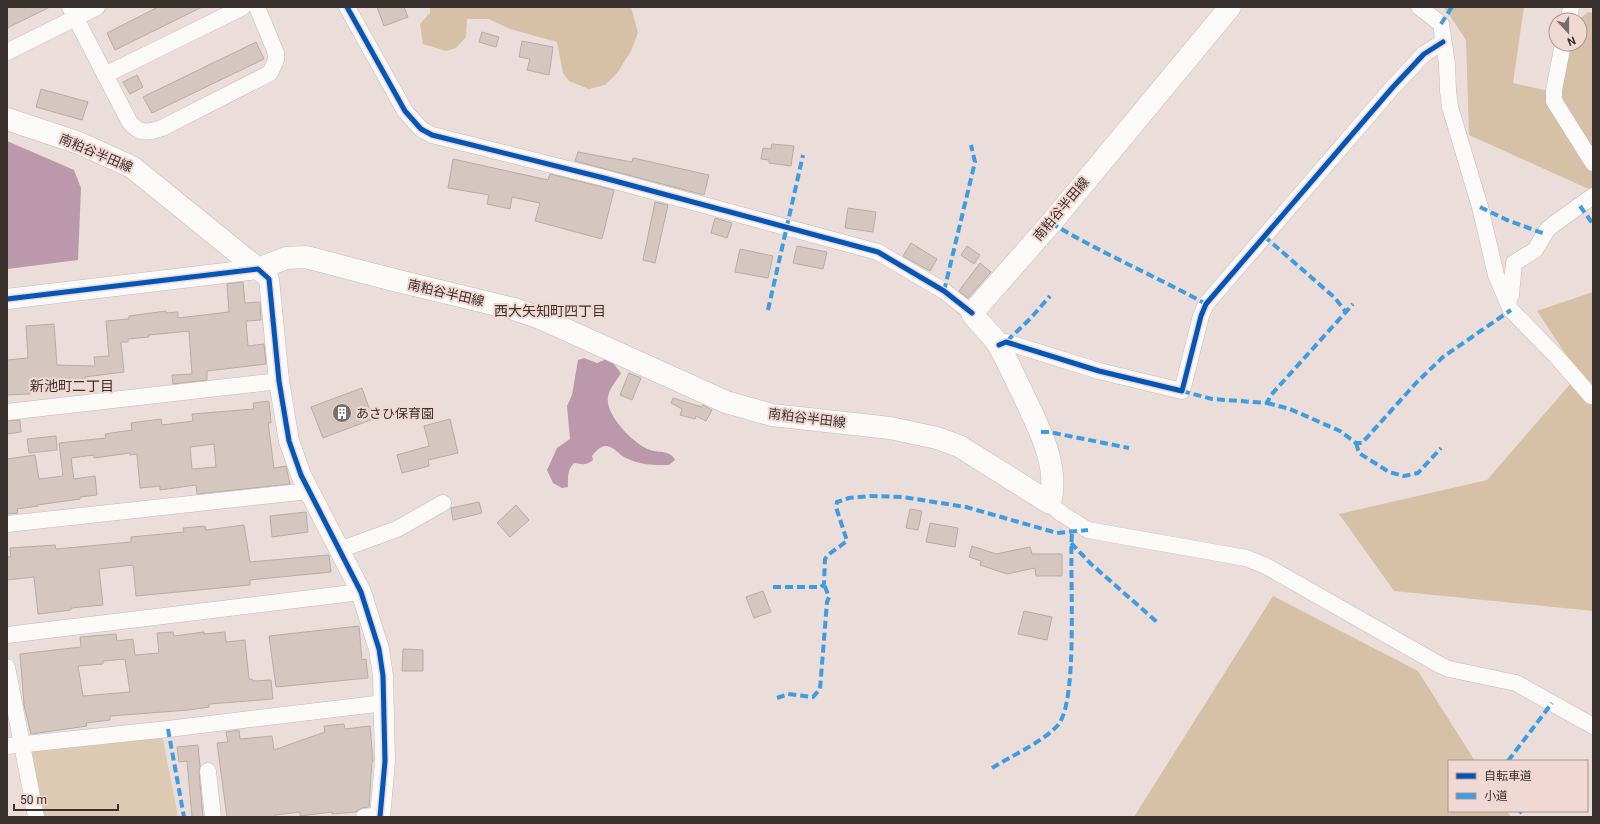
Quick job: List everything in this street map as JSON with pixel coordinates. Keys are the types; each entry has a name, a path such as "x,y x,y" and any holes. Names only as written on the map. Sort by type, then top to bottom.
{"main road":[{"name":"南粕谷半田線","path":"972,313 1051,223 1230,7"},
{"name":"南粕谷半田線","path":"7,119 80,144 132,167 258,269 286,258 306,257 514,309 538,317 726,402 772,415 890,428 937,438 959,446 1050,504"},
{"path":"972,313 978,324 999,345 1040,432 1047,450 1054,489 1050,504"}],"street":[{"path":"7,52 73,12 97,7"},
{"path":"105,75 243,7"},
{"path":"73,12 133,126 137,130 144,132 162,128 270,73 276,60 276,53 256,7"},
{"path":"347,7 405,111 421,129 432,135 604,178 878,252 944,291 972,313"},
{"path":"1419,7 1441,24 1447,64 1450,107 1480,207 1496,275 1507,301 1511,310 1556,356 1591,396"},
{"path":"999,345 1006,342 1100,371 1182,391 1201,316 1206,304 1393,87 1424,54 1443,42"},
{"path":"1561,52 1554,90 1554,101 1593,163"},
{"path":"1507,301 1511,295 1514,263 1535,250 1547,230 1554,224 1593,196"},
{"path":"7,299 258,269 269,279 279,381 289,441 309,491 361,592 379,649 383,676 386,761 374,816"},
{"path":"7,412 279,381"},
{"path":"7,524 309,491"},
{"path":"339,550 397,529 443,503"},
{"path":"1050,504 1062,514 1088,530 1246,558 1266,566 1440,665 1516,683 1593,726"},
{"path":"7,635 361,592"},
{"path":"7,667 15,745 36,817"},
{"path":"15,745 168,729 384,703"},
{"path":"208,771 213,817"}],"shaded area":[{"path":"430,7 631,7 638,33 631,51 617,73 605,85 589,89 569,81 563,73 557,42 510,29 489,19 467,19 466,37 456,48 446,51 423,44 420,24 430,13"},
{"path":"1444,7 1524,7 1513,83 1558,93 1566,52 1588,52 1588,12 1593,13 1593,191 1469,135 1466,40"},
{"path":"7,141 74,170 81,188 78,260 7,269"},
{"path":"1593,292 1593,611 1394,591 1339,514 1487,480 1579,374 1537,311"},
{"path":"584,358 597,363 609,358 621,373 608,395 608,403 613,416 624,431 637,443 644,447 650,450 668,453 675,460 669,465 652,465 641,463 626,458 613,448 605,446 601,447 595,452 592,456 593,460 591,462 584,464 574,463 569,471 568,487 562,488 553,483 547,470 557,448 570,439 567,406 572,395 578,360"},
{"path":"1273,596 1418,671 1474,760 1448,760 1448,812 1508,812 1511,817 1134,817"},
{"path":"158,736 163,739 178,817 43,817 30,755 35,750"}],"building":[{"path":"7,7 50,7 7,28"},
{"path":"158,7 202,7 115,50 107,33"},
{"path":"377,7 404,7 408,17 384,26"},
{"path":"482,32 499,37 496,47 479,42"},
{"path":"522,41 553,47 549,75 527,70 530,59 519,57"},
{"path":"256,42 264,59 152,113 143,97"},
{"path":"137,75 143,87 130,94 123,82"},
{"path":"41,89 88,102 82,120 36,107"},
{"path":"772,144 794,146 791,166 769,163 769,160 761,159 763,148 771,149"},
{"path":"578,152 632,162 633,158 709,175 704,195 575,161"},
{"path":"453,159 548,180 550,174 614,190 602,239 535,221 540,203 512,197 510,209 487,204 489,195 448,188"},
{"path":"655,202 668,205 655,263 643,260"},
{"path":"848,208 876,212 873,232 845,228"},
{"path":"715,218 732,223 727,238 711,233"},
{"path":"911,243 937,259 930,271 903,256"},
{"path":"797,246 827,252 823,269 793,263"},
{"path":"967,246 980,255 974,264 961,255"},
{"path":"740,249 773,256 768,278 735,272"},
{"path":"980,263 991,272 968,298 959,291"},
{"path":"243,282 245,303 260,302 261,320 246,321 248,346 264,344 266,364 207,371 207,380 173,384 172,375 192,374 189,331 149,335 149,337 128,339 128,342 121,342 124,372 85,377 85,382 66,382 66,385 30,389 30,394 7,395 7,360 28,358 26,326 54,324 57,365 95,366 94,357 109,356 106,321 129,319 129,316 166,311 166,313 178,312 178,318 229,312 227,284"},
{"path":"629,373 641,378 632,400 620,395"},
{"name":"あさひ保育園","path":"362,388 373,419 323,438 311,407"},
{"path":"673,398 702,407 703,405 712,410 706,421 696,416 695,419 680,415 682,409 671,403"},
{"path":"269,401 271,423 268,423 274,468 286,466 290,484 197,494 196,485 160,490 160,486 140,488 137,454 130,455 130,453 94,458 94,455 71,458 74,479 95,476 97,495 17,509 18,513 7,514 7,459 35,455 39,479 63,476 59,443 106,438 105,434 132,430 131,423 161,419 162,425 193,421 192,414 254,409 253,403","holes":["214,444 216,467 192,469 190,447"]},
{"path":"450,419 458,453 428,460 429,466 402,473 397,455 429,446 424,426"},
{"path":"20,420 21,432 7,434 7,421"},
{"path":"56,436 57,450 29,453 27,439"},
{"path":"479,502 482,513 453,520 451,508"},
{"path":"516,505 529,520 510,537 497,523"},
{"path":"910,509 922,511 918,530 906,528"},
{"path":"306,512 308,532 272,537 270,516"},
{"path":"930,523 958,528 955,547 926,542"},
{"path":"244,525 250,562 329,555 331,572 250,580 250,585 136,596 133,565 99,569 103,605 71,608 71,610 38,614 34,577 7,580 7,557 11,557 10,548 55,545 56,549 131,542 131,537 184,532 183,528 205,526 206,530"},
{"path":"972,546 996,554 1030,547 1032,554 1062,554 1062,576 1036,576 1035,568 1007,574 980,565 981,561 969,557"},
{"path":"763,591 771,612 754,618 746,597"},
{"path":"1024,611 1052,617 1047,640 1018,634"},
{"path":"359,626 362,660 366,659 368,678 276,687 269,636"},
{"path":"173,632 174,636 204,632 204,634 225,632 226,642 245,640 249,679 252,679 253,681 271,680 273,699 209,704 209,707 189,710 110,716 110,720 86,723 87,726 31,734 24,705 20,654 81,647 80,637 116,634 117,641 133,639 135,655 159,653 157,633","holes":["125,659 130,692 83,696 78,666 103,664 103,661"]},
{"path":"403,649 423,650 423,671 402,671"},
{"path":"344,724 345,729 370,726 373,761 369,807 362,808 356,812 332,814 332,812 300,816 300,812 275,815 276,817 227,817 217,743 228,742 226,732 239,730 240,739 272,736 274,750 325,732 324,726"},
{"path":"198,745 203,817 192,817 187,761 179,762 177,747"}],"marked path":[{"path":"1441,24 1452,7"},
{"path":"944,291 975,162 971,145"},
{"path":"768,310 803,155"},
{"path":"1580,206 1593,224"},
{"path":"1480,207 1507,220 1545,234"},
{"path":"1051,223 1206,304"},
{"path":"1264,236 1335,298 1345,311"},
{"path":"1008,342 1010,338 1030,319 1050,296"},
{"path":"1182,391 1212,399 1267,403 1271,395 1353,304"},
{"path":"1267,403 1290,409 1340,431 1356,443 1362,443 1416,383 1443,357 1511,310"},
{"path":"1041,432 1049,432 1129,448"},
{"path":"1356,443 1359,453 1389,472 1404,476 1418,473 1441,448"},
{"path":"773,587 821,587 824,584 825,559 829,554 847,541 836,507 837,502 849,498 871,496 903,497 966,507 1057,533 1088,530"},
{"path":"992,768 1052,731 1058,725 1065,711 1069,690 1071,664 1072,533"},
{"path":"1071,543 1091,564 1157,622"},
{"path":"777,698 788,694 813,697 820,689 827,602 829,597 824,584"},
{"path":"1509,760 1552,703"},
{"path":"168,729 184,817"}],"cycle path":[{"path":"347,7 405,111 421,129 432,135 604,178 878,252 944,291 972,313"},
{"path":"999,345 1006,342 1099,371 1182,391 1201,316 1206,304 1393,87 1424,54 1443,42"},
{"path":"7,299 258,269 269,279 279,381 289,441 301,475 361,592 379,649 383,676 385,761 380,817"}],"place":[{"name":"あさひ保育園","path":"342,413"}],"district":[{"name":"西大矢知町四丁目","path":"550,311"},
{"name":"新池町二丁目","path":"72,386"}]}
